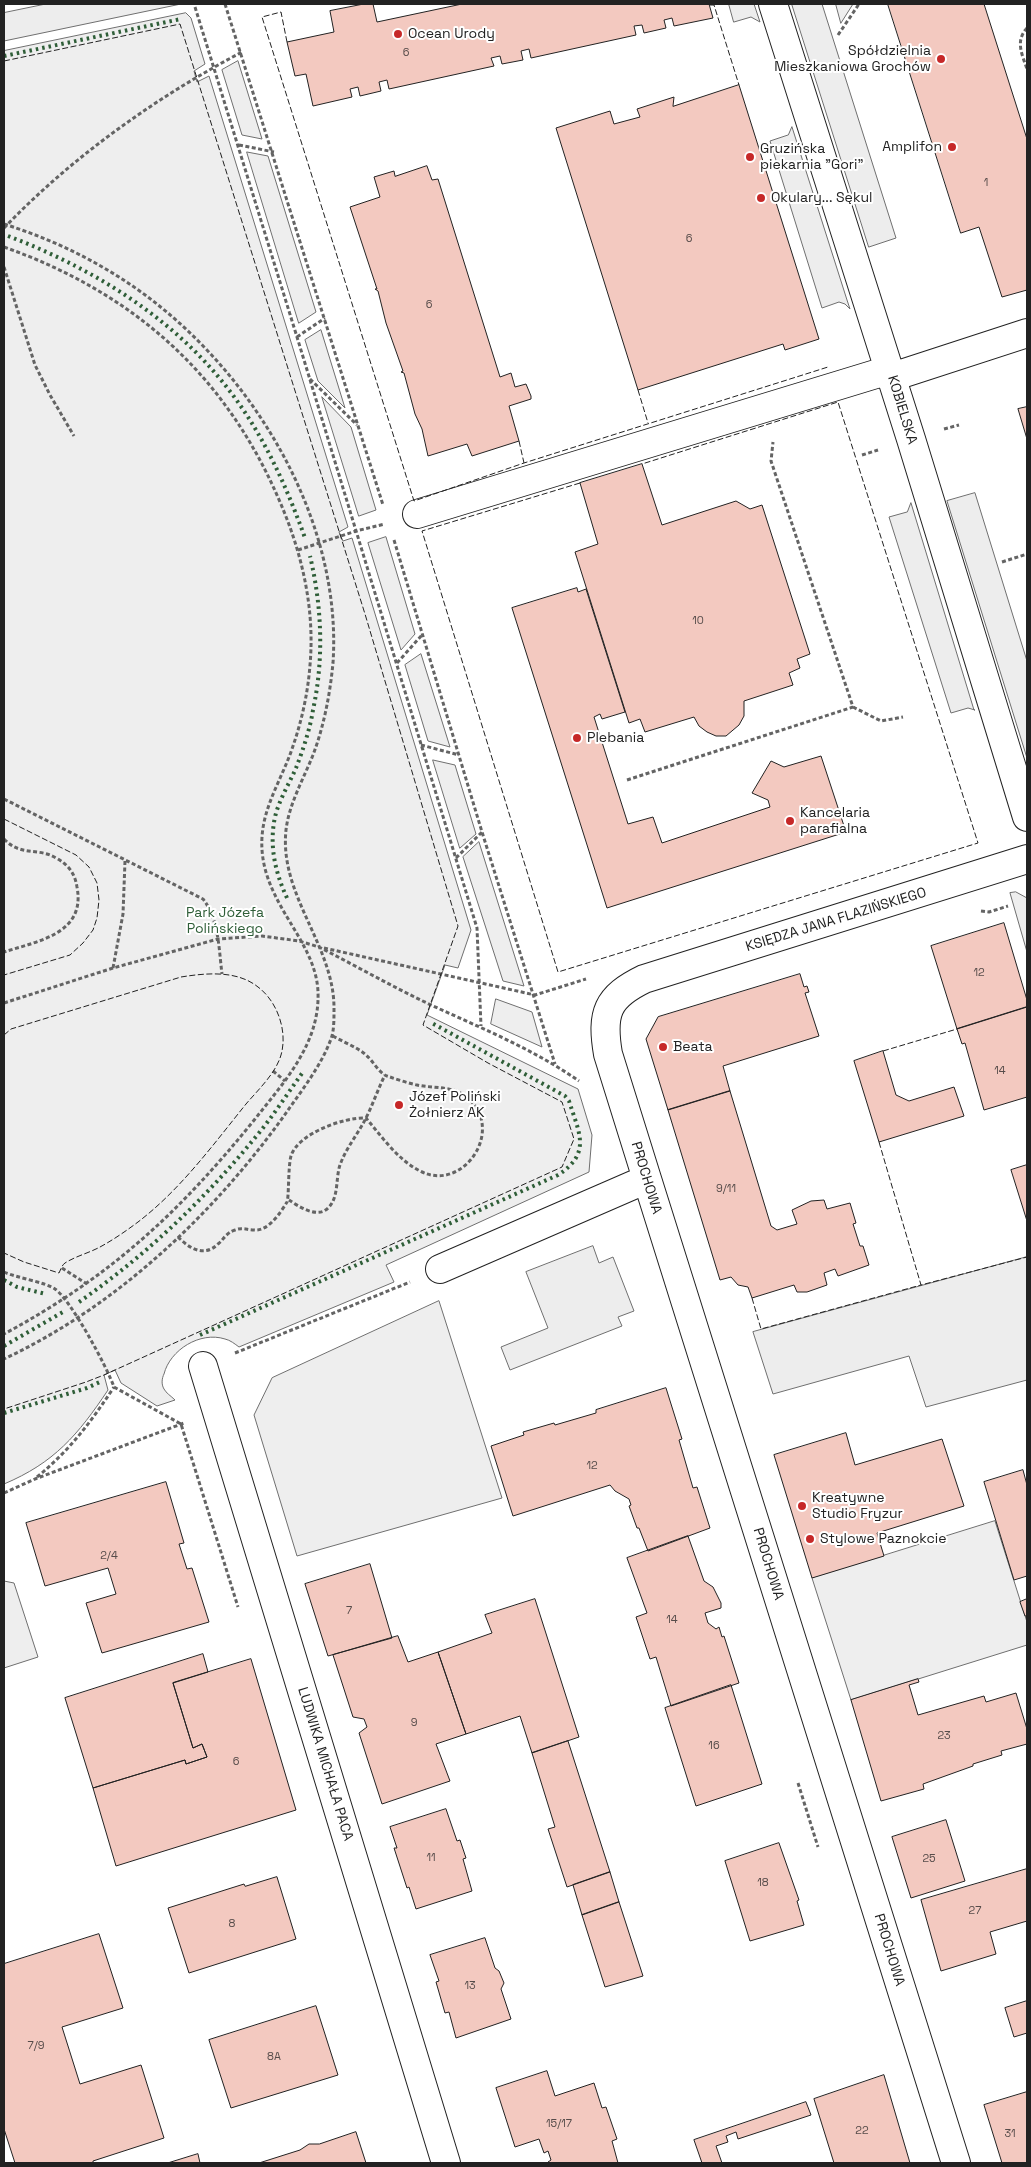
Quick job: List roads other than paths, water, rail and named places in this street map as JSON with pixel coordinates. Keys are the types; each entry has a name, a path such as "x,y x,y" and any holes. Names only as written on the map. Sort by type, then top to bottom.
{"street":[{"name":"KOBIELSKA","path":"773,4 890,373 1027,817"},
{"path":"417,514 1027,333"},
{"name":"KSIĘDZA JANA FLAZIŃSKIEGO","path":"644,979 1027,859"},
{"name":"PROCHOWA","path":"644,979 625,989 612,1001 606,1019 605,1036 614,1075 956,2163"},
{"path":"440,1269 646,1179"},
{"name":"LUDWIKA MICHAŁA PACA","path":"203,1366 446,2163"}],"place":[{"name":"Ocean Urody","path":"398,34"},
{"name":"Spółdzielnia Mieszkaniowa Grochów","path":"941,59"},
{"name":"Amplifon","path":"952,147"},
{"name":"Gruzińska piekarnia \"Gori\"","path":"750,157"},
{"name":"Okulary... Sękul","path":"761,198"},
{"name":"Plebania","path":"577,738"},
{"name":"Kancelaria parafialna","path":"790,821"},
{"name":"Beata","path":"663,1047"},
{"name":"Józef Poliński Żołnierz AK","path":"399,1105"},
{"name":"Kreatywne Studio Fryzur","path":"802,1506"},
{"name":"Stylowe Paznokcie","path":"810,1539"}],"park label":[{"name":"Park Józefa Polińskiego","path":"225,922"}]}
